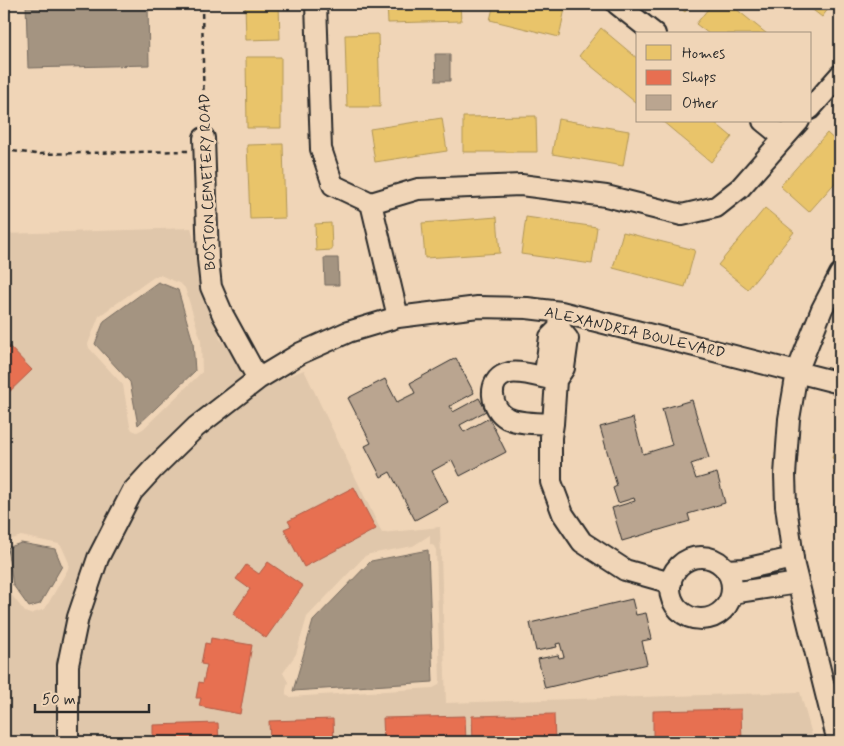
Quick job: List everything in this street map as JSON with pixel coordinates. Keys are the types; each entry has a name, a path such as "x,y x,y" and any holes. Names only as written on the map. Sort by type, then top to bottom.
{"street":[{"path":"316,4 321,149 333,185 371,203 418,189 520,185 606,196 682,215 716,207 740,188 798,122"},
{"path":"617,4 652,32"},
{"path":"812,107 838,83"},
{"path":"764,122 784,138"},
{"name":"BOSTON CEMETERY ROAD","path":"205,144 208,259 211,287 223,315 258,379"},
{"path":"371,203 398,317"},
{"path":"838,742 793,558 786,506 785,475 789,419 797,372 822,309 840,274"},
{"name":"ALEXANDRIA BOULEVARD","path":"68,742 68,665 78,617 98,558 132,492 196,427 258,379 301,352 348,332 398,317 478,307 527,308 560,320 840,383"},
{"path":"560,320 550,337 546,366 556,380 554,424 551,437 552,482 563,514 582,542 625,570 671,583"},
{"path":"554,424 507,418 496,407 493,391 495,382 506,374 520,373 556,380"},
{"path":"706,557 718,561 727,570 732,581 732,593 728,605 720,614 708,619 696,619 685,615 676,606 671,595 671,583 675,572 683,563 694,558 706,557"},
{"path":"727,570 793,558"},
{"path":"732,593 798,582"}],"path":[{"name":"BOSTON CEMETERY ROAD","path":"202,4 205,144"},
{"path":"4,150 36,154 205,144"}],"shaded area":[{"path":"26,4 148,4 149,65 28,68"},
{"path":"435,54 450,54 450,81 436,81"},
{"path":"191,228 220,339 234,354 247,377 103,526 60,742 4,742 4,576 6,588 25,612 30,614 45,609 68,569 69,563 59,544 21,536 4,542 4,234","holes":["160,275 181,284 185,288 201,340 202,372 143,429 137,432 132,430 130,426 123,385 89,348 88,344 99,316 154,277"]},
{"path":"324,258 338,258 339,285 325,285"},
{"path":"158,282 178,290 193,342 195,371 138,425 130,382 95,344 104,321"},
{"path":"304,370 382,533 440,527 446,703 800,692 814,742 77,742 77,665 86,619 106,561 140,496 202,433 265,385","holes":["430,535 430,544 436,550 439,685 433,688 289,697 286,694 288,682 283,673 296,654 307,617 365,556 413,546"]},
{"path":"21,543 55,549 62,566 40,604 29,607 13,585 7,548"},
{"path":"428,550 433,682 293,691 313,621 371,561"}],"building: Homes":[{"path":"245,4 279,4 280,39 246,40"},
{"path":"387,4 460,4 461,21 388,23"},
{"path":"494,4 566,4 559,37 490,20"},
{"path":"675,4 691,4 685,12"},
{"path":"712,4 730,4 765,32 706,32 696,24"},
{"path":"805,4 832,4 822,17"},
{"path":"601,28 636,57 636,101 635,102 579,56"},
{"path":"378,34 380,107 347,107 345,35"},
{"path":"246,57 281,57 281,128 247,128"},
{"path":"536,116 537,152 463,152 463,117"},
{"path":"442,118 447,151 375,162 370,129"},
{"path":"558,119 629,131 623,166 552,154"},
{"path":"663,122 714,122 732,137 711,162"},
{"path":"827,133 840,145 840,177 809,212 780,186"},
{"path":"283,144 285,218 250,219 247,145"},
{"path":"765,208 794,232 748,289 718,265"},
{"path":"497,217 500,253 425,258 422,223"},
{"path":"526,217 597,227 592,264 521,254"},
{"path":"331,223 332,250 316,251 315,224"},
{"path":"623,232 695,250 685,287 613,268"},
{"path":"840,439 840,462 832,458"}],"building: Shops":[{"path":"4,341 32,370 4,397"},
{"path":"354,487 376,529 304,567 284,529 291,526 288,521"},
{"path":"268,562 303,586 266,638 233,614 250,589 236,579 246,565 259,574"},
{"path":"211,638 252,645 240,714 199,706 201,698 196,698 199,682 203,683 207,665 201,664 205,643 210,644"},
{"path":"741,709 742,742 653,742 653,711"},
{"path":"554,714 555,742 473,742 472,716"},
{"path":"465,716 466,742 384,742 383,718"},
{"path":"333,719 334,742 270,742 269,721"},
{"path":"218,723 219,742 153,742 153,725"}],"building: Other":[{"path":"456,358 474,393 450,406 453,412 479,398 486,411 460,425 464,432 489,418 506,452 460,476 452,460 432,471 448,502 415,520 390,472 381,477 365,446 371,443 348,398 385,379 397,402 415,393 410,383"},
{"path":"692,400 709,458 691,464 696,479 717,473 725,503 688,514 690,521 622,541 612,508 635,501 634,498 618,503 613,488 617,486 600,427 633,418 643,454 672,445 662,409"},
{"path":"632,599 636,615 646,613 652,639 642,641 647,664 545,688 538,659 558,655 559,658 564,657 560,643 556,644 557,647 536,651 530,623"}]}
